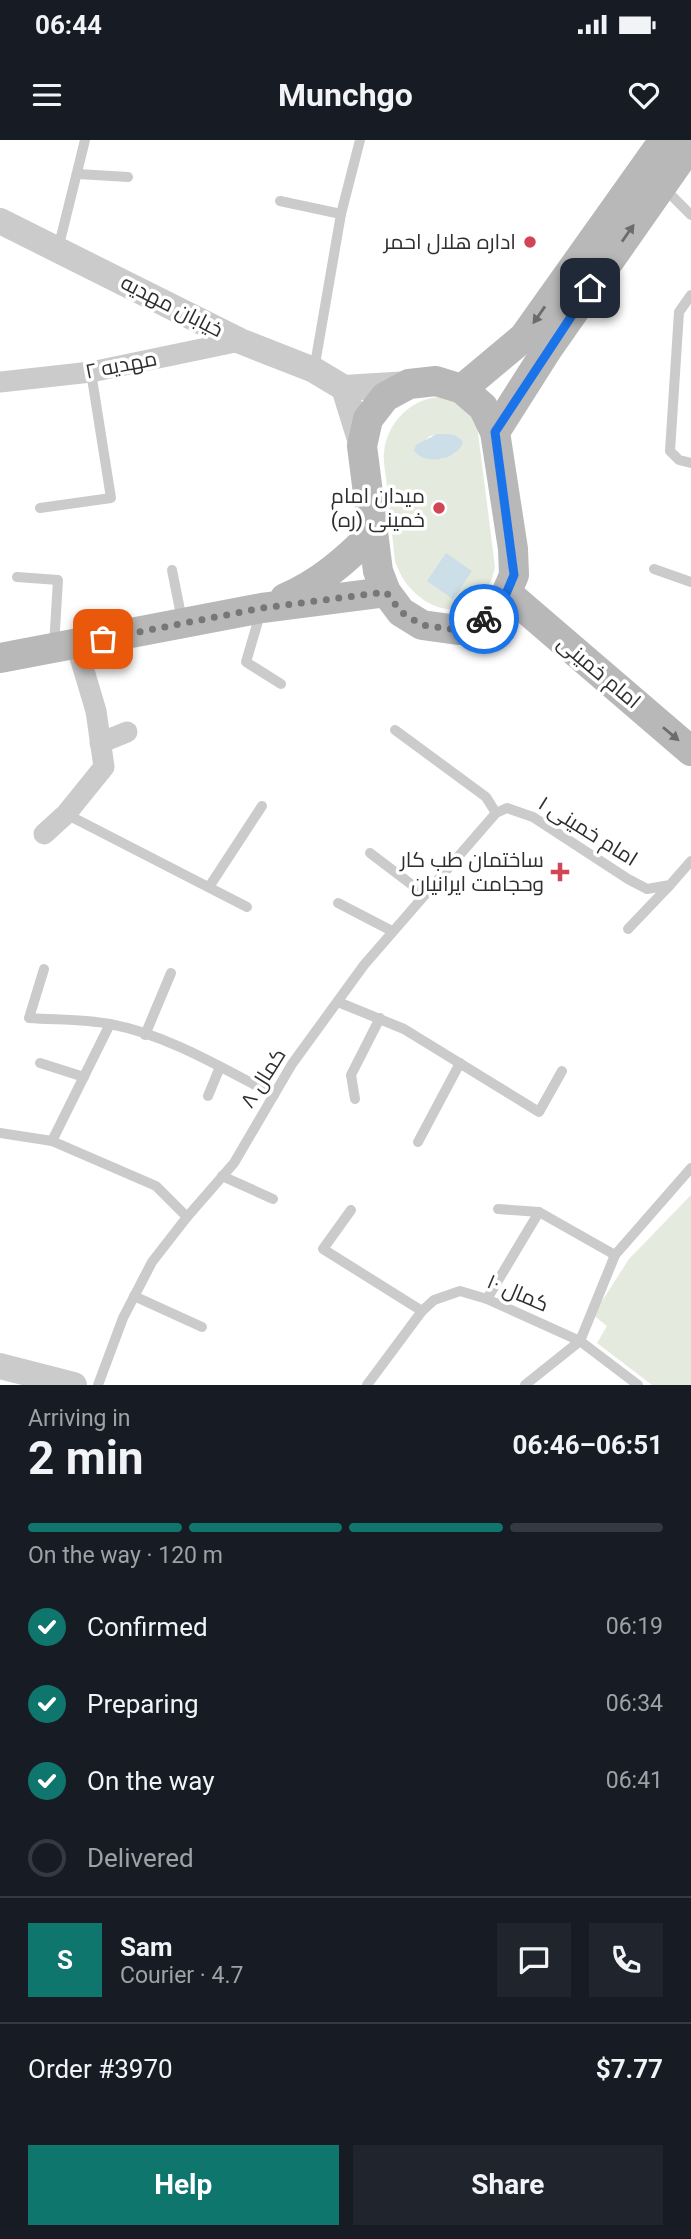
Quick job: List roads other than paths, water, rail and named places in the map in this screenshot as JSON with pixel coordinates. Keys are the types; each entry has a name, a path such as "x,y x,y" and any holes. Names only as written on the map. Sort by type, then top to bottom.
{"main road":[{"path":"462,389 524,337 664,140"},
{"path":"495,432 547,350 691,144"},
{"path":"436,381 462,389 483,407 495,432 513,549 514,575 500,608 486,619 458,630 422,625 401,612 386,592 378,571 362,446 368,419 385,397 409,384 436,381"},
{"path":"262,608 309,588 341,564 373,533"},
{"path":"0,658 262,608 386,592"},
{"name":"امام خمینی","path":"508,594 691,751"}],"street":[{"name":"خیابان مهدیه","path":"0,221 240,341 314,370 344,388"},
{"name":"مهدیه ۲","path":"0,382 91,372 240,341"},
{"path":"362,446 344,388 409,384"},
{"path":"44,834 66,814 104,767 96,711 65,647"},
{"path":"100,743 127,732"},
{"path":"14,1374 74,1385"}],"lane":[{"path":"58,249 85,140"},
{"path":"314,370 341,214 360,140"},
{"path":"78,174 128,177"},
{"path":"661,186 691,215"},
{"path":"280,201 341,214"},
{"path":"691,295 679,312 670,451 679,460 691,463"},
{"path":"40,508 111,498 91,372"},
{"path":"654,569 691,582"},
{"path":"172,570 182,623"},
{"path":"17,577 58,580 65,647"},
{"path":"262,608 246,662 281,684"},
{"path":"395,730 486,797 496,813"},
{"path":"209,887 262,806"},
{"name":"امام خمینی ۱","path":"496,813 508,808 533,817 646,888 670,885"},
{"name":"کمال ۸","path":"98,1385 123,1318 152,1262 234,1163 292,1064 392,931 496,813"},
{"path":"66,814 247,907"},
{"path":"370,853 424,894"},
{"path":"628,929 691,861"},
{"path":"338,903 392,931"},
{"path":"44,969 29,1018 110,1024 181,1046 274,1095"},
{"path":"145,1035 171,973"},
{"path":"338,1002 404,1029 539,1112 562,1071"},
{"path":"355,1099 351,1075 380,1018"},
{"path":"52,1141 110,1024"},
{"path":"40,1063 84,1077"},
{"path":"418,1142 460,1063"},
{"path":"208,1096 220,1067"},
{"path":"0,1133 52,1141 156,1186 187,1217"},
{"path":"525,1385 580,1341 615,1255 691,1168"},
{"path":"222,1177 273,1199"},
{"path":"498,1209 539,1212 615,1255"},
{"path":"351,1210 323,1249 422,1311"},
{"path":"487,1298 539,1212"},
{"name":"کمال ۱۰","path":"367,1385 422,1311 434,1300 460,1291 487,1298 580,1341 638,1385"},
{"path":"134,1296 202,1327"}],"water":[{"path":"437,434 455,436 463,442 455,453 441,459 419,456 414,451 416,445"},
{"path":"446,553 472,571 453,599 427,581"}],"place":[{"name":"اداره هلال احمر","path":"530,242"},
{"name":"میدان امام خمینی (ره)","path":"439,508"},
{"name":"ساختمان طب کار و‌حجامت ایرانیان","path":"560,872"}]}
